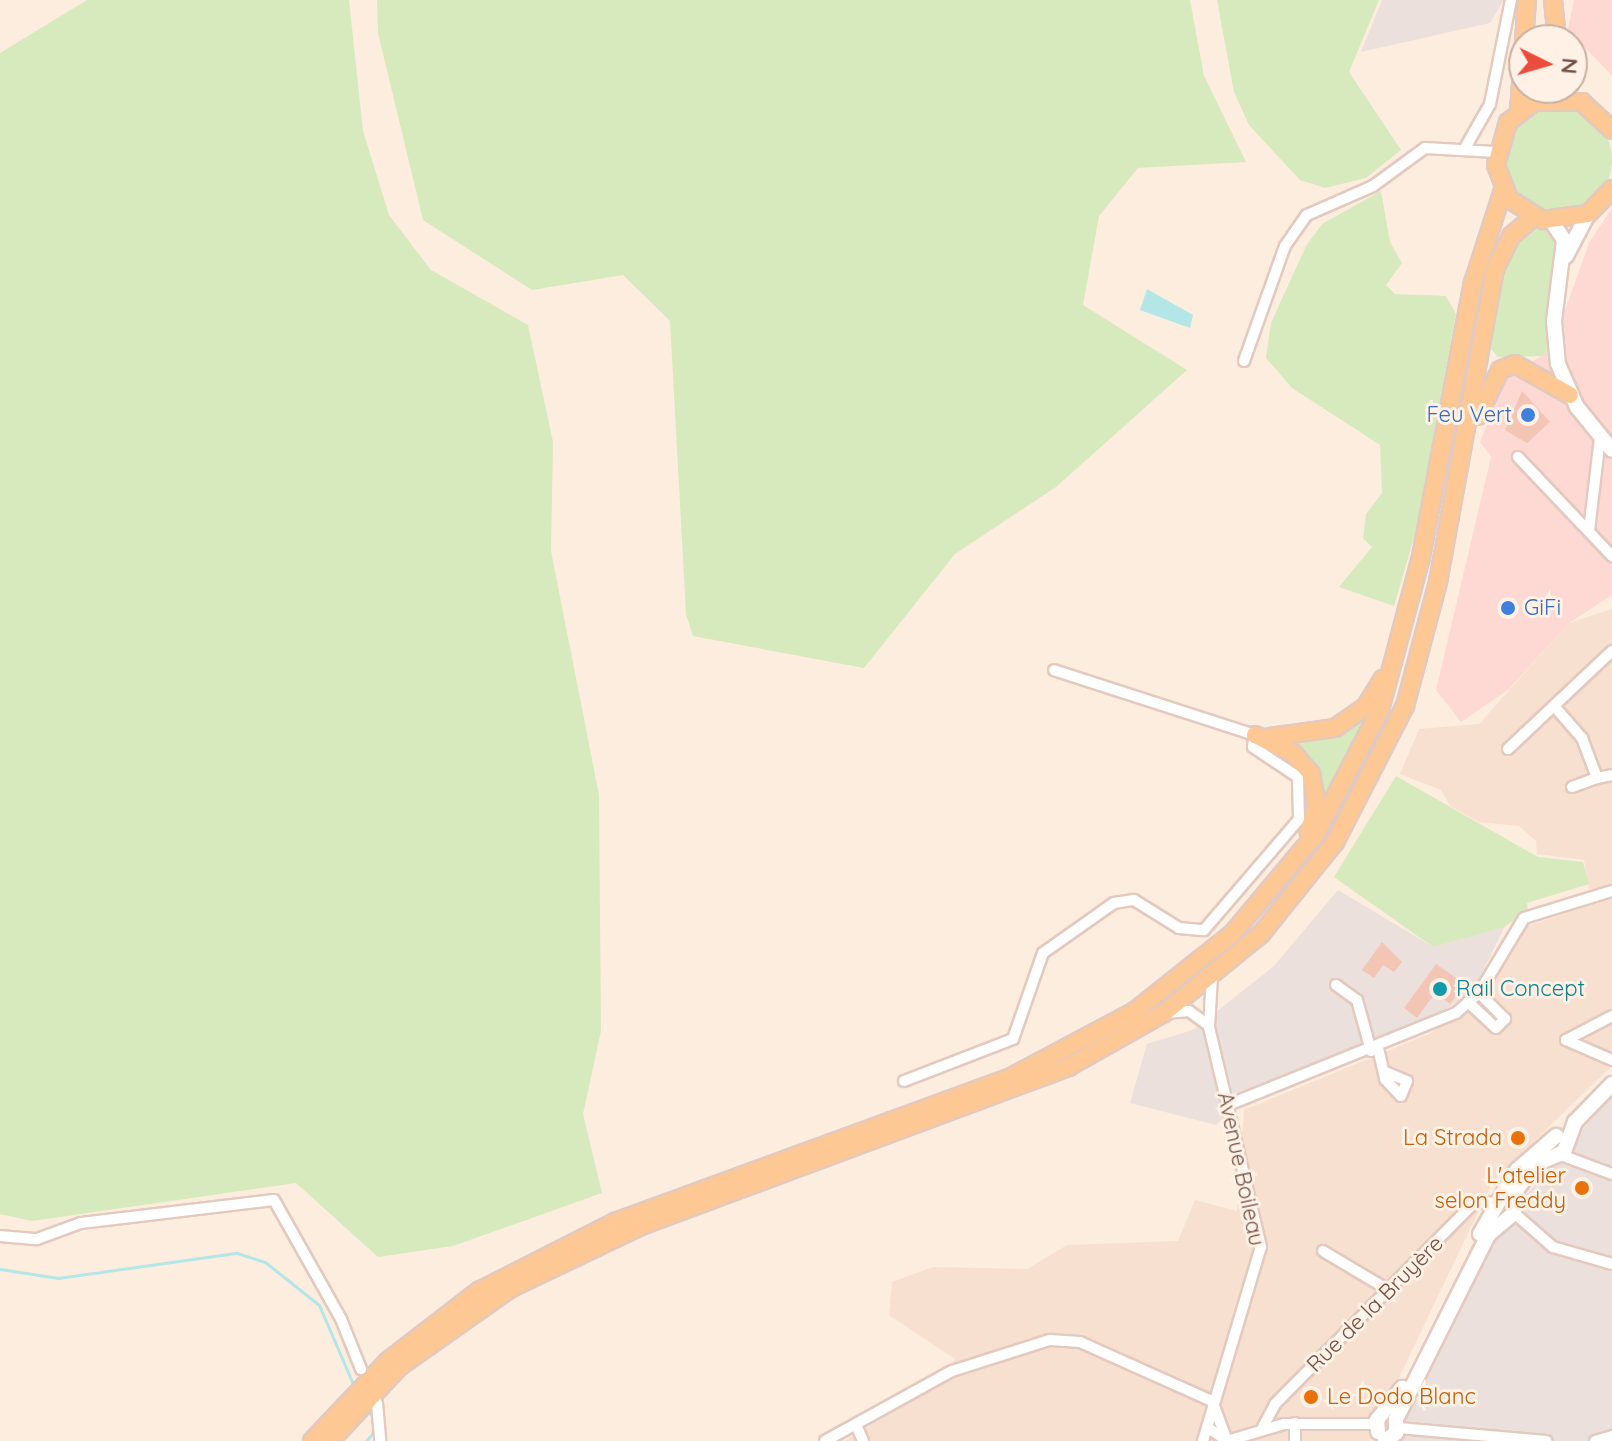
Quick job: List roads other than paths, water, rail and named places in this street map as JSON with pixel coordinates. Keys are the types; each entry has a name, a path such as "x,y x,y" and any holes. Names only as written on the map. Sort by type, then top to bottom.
{"main road":[{"path":"312,1441 388,1361 479,1291 615,1222 1011,1077 1135,1011 1233,933 1296,864 1337,801 1380,710 1405,630 1473,283 1503,190 1496,152 1519,111 1527,0"},
{"path":"1555,0 1555,24"},
{"path":"1519,111 1536,104"},
{"path":"1585,104 1609,123"},
{"path":"1564,260 1588,214 1612,189"},
{"path":"1503,190 1534,217 1552,222 1588,214"},
{"path":"330,1441 434,1339 551,1266 641,1226 1009,1093 1164,1013 1212,977 1294,897 1376,773 1422,651 1464,451 1495,269 1511,236 1534,217"},
{"path":"1552,222 1562,235 1564,260 1554,322 1570,395"},
{"path":"1464,451 1500,370 1524,364 1570,395 1612,450"},
{"path":"1255,735 1315,735 1349,720 1375,693 1405,630"},
{"path":"1233,933 1309,831 1317,805 1303,762 1255,735"},
{"path":"1561,1144 1612,1072"},
{"path":"1385,1429 1488,1235 1525,1177 1561,1144 1612,1084"}],"street":[{"path":"1465,148 1490,104 1511,0"},
{"path":"1244,361 1285,246 1307,215 1373,186 1425,148 1496,152"},
{"path":"1589,531 1600,436"},
{"path":"1518,457 1612,556"},
{"path":"1508,749 1612,651"},
{"path":"904,1081 1013,1039 1036,962 1095,912 1134,900 1179,928 1204,930 1244,890 1293,831 1303,804 1298,777 1253,747 1255,735 1054,670"},
{"path":"1554,706 1582,738 1597,778"},
{"path":"1572,787 1612,775"},
{"path":"1228,1105 1375,1049 1468,1002 1479,993 1524,918 1612,891"},
{"name":"Avenue Boileau","path":"1203,1441 1212,1401 1261,1247 1209,1027 1212,977"},
{"path":"1336,985 1357,1000 1375,1049 1388,1073"},
{"path":"1468,1002 1496,1028 1505,1019 1479,993"},
{"path":"1164,1013 1189,1011 1209,1027"},
{"path":"1612,1016 1566,1040 1612,1060"},
{"path":"1561,1144 1612,1174"},
{"path":"0,1236 37,1239 81,1223 274,1200 341,1319 361,1369"},
{"name":"Rue de la Bruyère","path":"1263,1427 1276,1403 1474,1203 1503,1211"},
{"path":"1503,1211 1553,1247 1612,1264"},
{"path":"1323,1251 1390,1291"},
{"path":"825,1441 952,1371 1050,1340 1080,1342 1212,1401 1227,1441"},
{"path":"377,1403 380,1441"},
{"path":"1221,1423 1245,1431"},
{"path":"1295,1423 1295,1441"},
{"path":"1227,1441 1245,1431 1295,1423 1546,1441"},
{"path":"856,1425 863,1441"},
{"path":"1207,1427 1227,1441"},
{"path":"1595,1441 1612,1436"}],"water":[{"path":"1147,289 1193,315 1190,328 1140,310"}],"waterway":[{"path":"0,1269 58,1278 237,1253 265,1262 319,1305 353,1384"},
{"path":"369,1412 375,1421"},
{"path":"366,1441 376,1429"}],"place":[{"name":"Feu Vert","path":"1528,415"},
{"name":"GiFi","path":"1508,608"},
{"name":"Rail Concept","path":"1440,989"},
{"name":"La Strada","path":"1518,1138"},
{"name":"L'atelier selon Freddy","path":"1582,1188"},
{"name":"Le Dodo Blanc","path":"1311,1397"}]}
